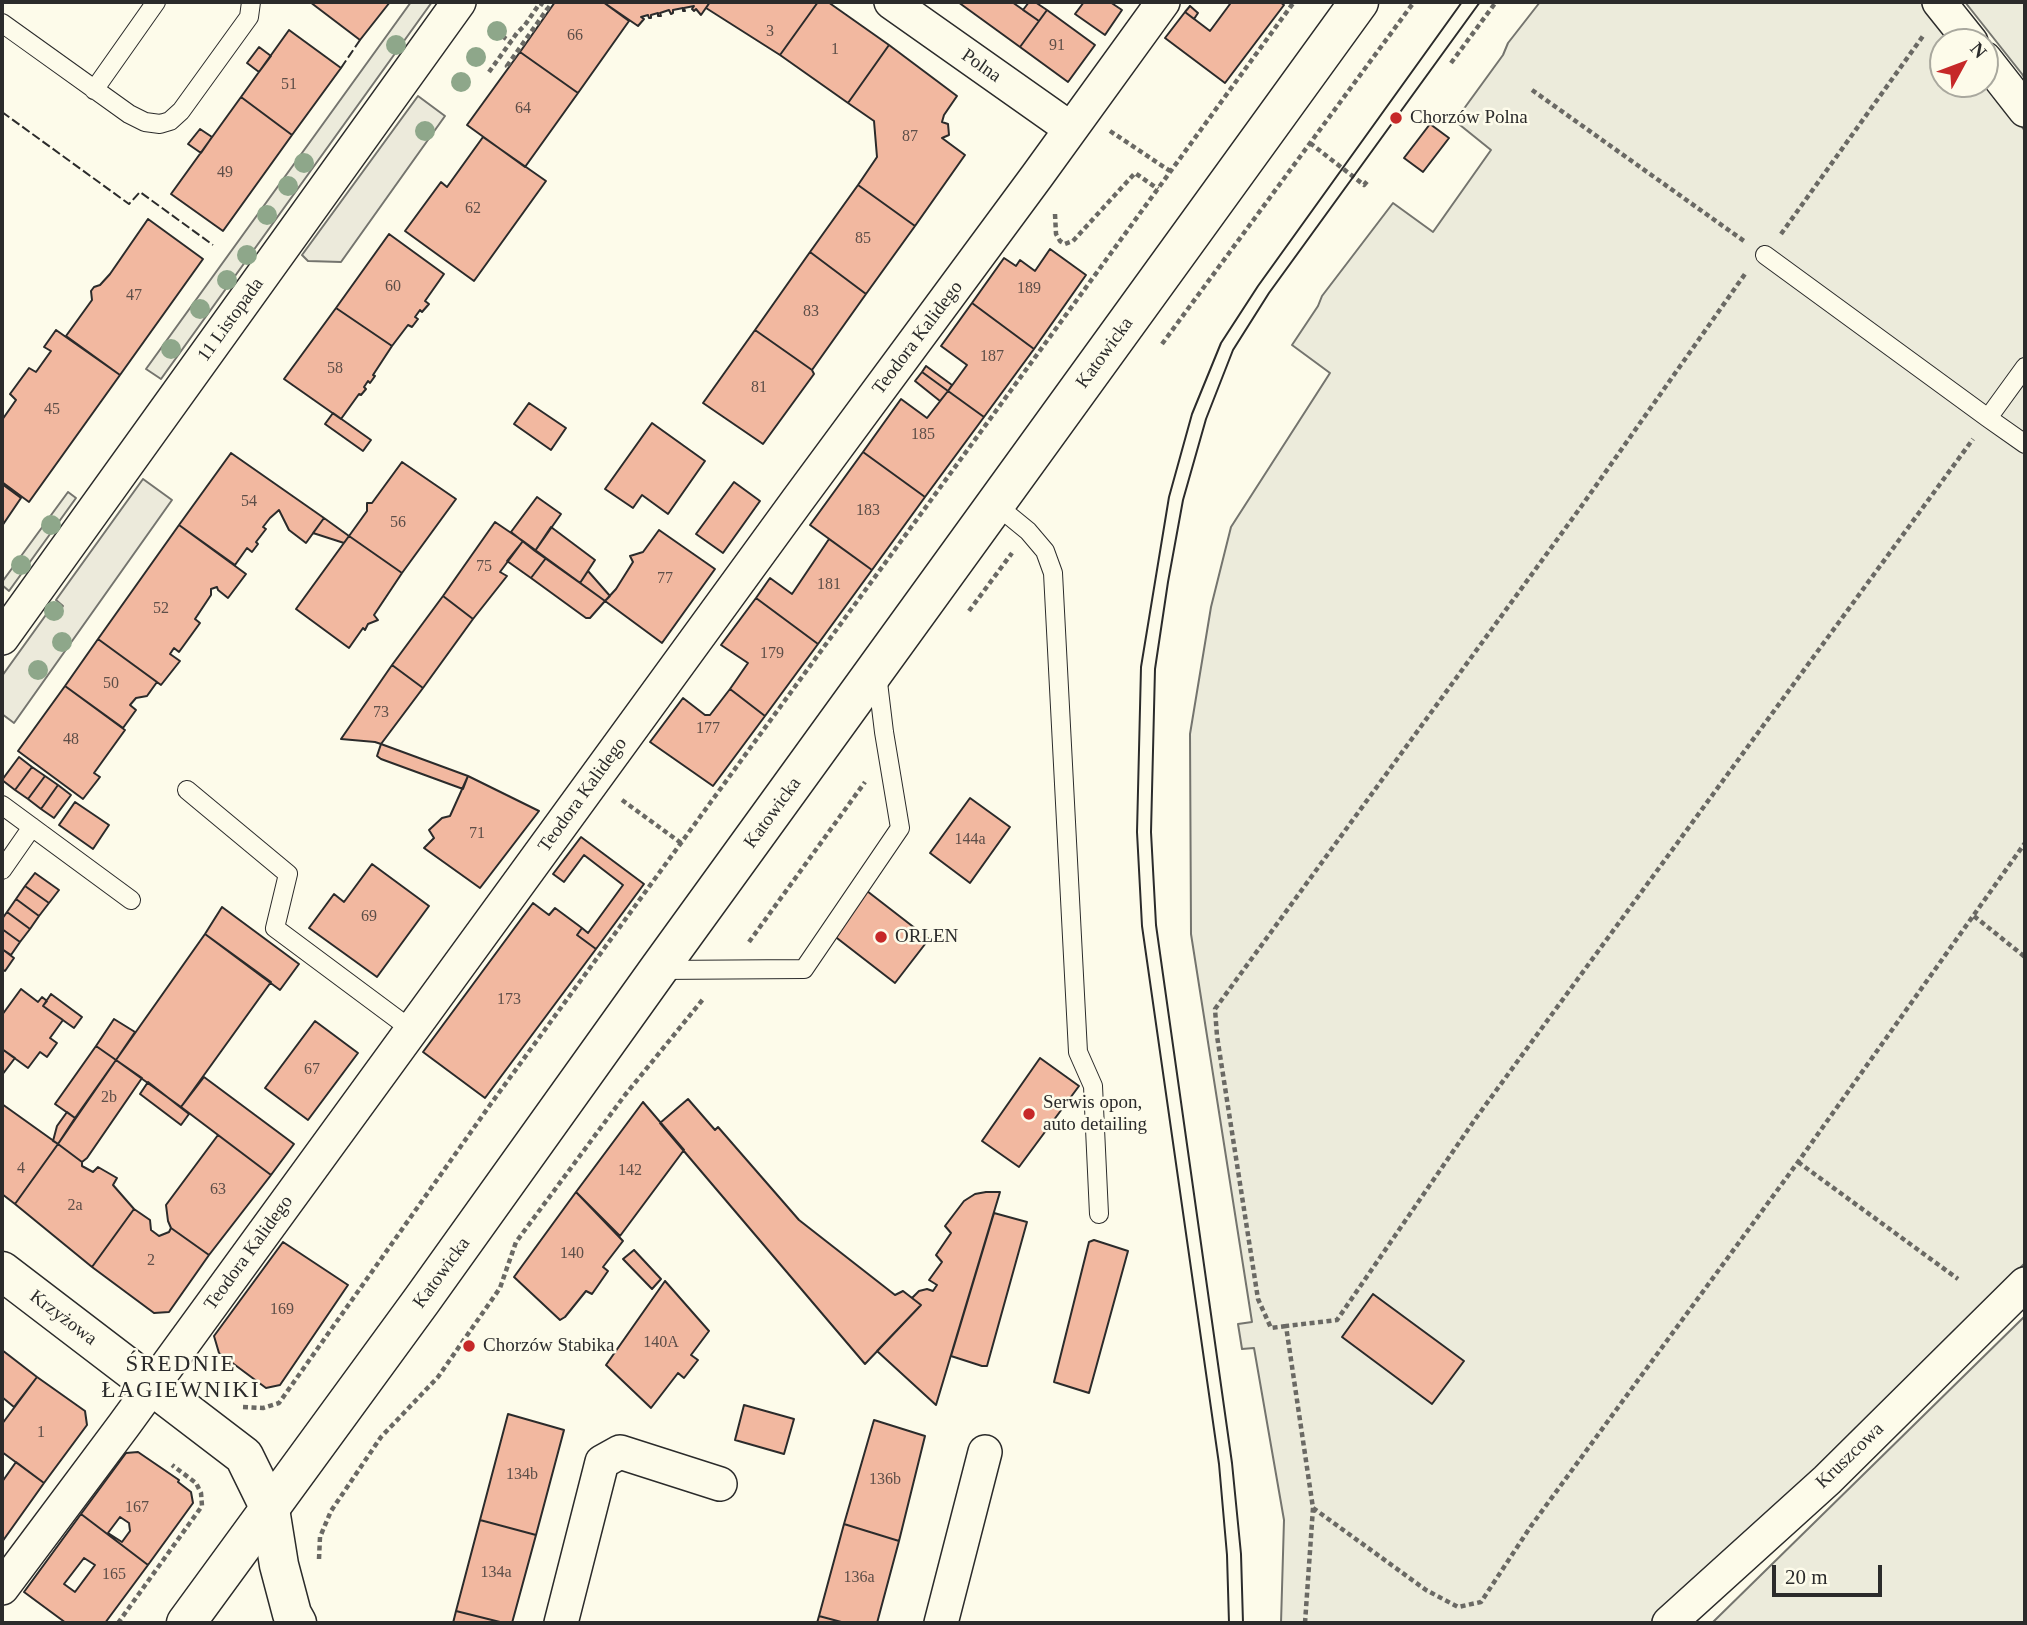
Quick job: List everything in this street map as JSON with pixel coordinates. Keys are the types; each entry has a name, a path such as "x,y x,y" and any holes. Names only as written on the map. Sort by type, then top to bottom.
{"main road":[{"name":"Katowicka","path":"186,1623 1359,2"},
{"name":"Krzyżowa","path":"2,1271 244,1456 270,1509 279,1565 292,1614 298,1623"}],"street":[{"name":"11 Listopada","path":"2,638 459,2"},
{"name":"Polna","path":"891,2 1071,129"},
{"name":"Teodora Kalidego","path":"2,1588 1163,2"},
{"path":"1933,16 1951,28"},
{"path":"1999,77 2025,110"},
{"name":"Kruszcowa","path":"1670,1623 1827,1480 2025,1284"},
{"path":"562,1623 602,1462 620,1452 720,1484"},
{"path":"941,1623 985,1452"}],"lane":[{"path":"94,90 156,2"},
{"path":"2,23 129,114 145,122 160,124 170,121 181,111 249,17 251,2"},
{"path":"1765,255 2025,444"},
{"path":"1988,418 2025,367"},
{"path":"995,504 1028,531 1045,551 1053,573 1078,1052 1093,1086 1099,1214"},
{"path":"658,970 804,969 901,828 887,752 877,669"},
{"path":"187,790 288,874 275,928 412,1030"},
{"path":"2,805 131,900"},
{"path":"2,870 32,827"}],"path":[{"path":"235,1403 247,1408 263,1408 279,1402 482,1116 1294,2"},
{"path":"1156,352 1413,2"},
{"path":"1451,63 1496,2"},
{"path":"489,72 540,3 548,8 507,66 509,67"},
{"path":"1933,16 1765,255 1748,271 1583,504 1215,1009 1258,1299 1271,1328 1337,1320 1476,1118 1988,418"},
{"path":"527,22 535,27"},
{"path":"502,36 511,42"},
{"path":"1532,90 1765,255"},
{"path":"1310,143 1364,185 1369,179"},
{"path":"1129,144 1171,171"},
{"path":"1037,176 1055,193 1056,234 1065,244 1073,241 1135,173 1158,189"},
{"path":"965,617 1028,531"},
{"path":"319,1562 320,1537 331,1511 381,1437 439,1377 499,1288 516,1242 625,1095 727,970 887,752"},
{"path":"621,799 681,843"},
{"path":"1313,1508 1426,1590 1458,1607 1481,1602 1531,1526 1798,1162 2025,843"},
{"path":"1974,916 2025,957"},
{"path":"1798,1162 1958,1279"},
{"path":"1286,1326 1313,1508 1305,1623"},
{"path":"118,1623 202,1506 201,1493 196,1483 172,1465"}],"shaded area":[{"path":"411,2 432,2 161,379 146,369"},
{"path":"1540,2 1922,2 1943,28 1929,28 1929,98 1999,98 2025,131 2025,1263 1659,1623 1281,1623 1284,1520 1254,1348 1242,1349 1238,1324 1252,1322 1191,934 1190,734 1211,607 1231,527 1330,373 1292,345 1322,296 1393,203 1433,232 1491,150 1455,121 1503,55 1508,43"},
{"path":"1965,2 2025,2 2025,79 1999,45 1999,28 1986,28"},
{"path":"418,96 445,116 341,262 308,261 302,255"},
{"path":"143,479 172,500 14,723 2,714 2,676 48,612 55,617 63,606 56,600"},
{"path":"68,492 76,498 9,591 2,582"},
{"path":"2025,1316 2025,1623 1712,1623"}],"building":[{"path":"310,2 390,2 360,40"},
{"path":"555,2 603,2 629,21 578,93 520,52"},
{"path":"603,2 710,2 701,15 696,9 692,9 694,6 684,8 685,11 683,8 673,10 671,14 669,10 660,13 661,16 658,16 658,13 651,15 651,18 648,15 641,17 644,19 638,26"},
{"path":"710,2 818,2 780,55 706,8"},
{"path":"818,2 828,2 889,45 848,103 780,55"},
{"path":"958,2 1012,2 1039,21 1020,47"},
{"path":"1029,2 1035,2 1047,10 1039,21 1023,10"},
{"path":"1084,2 1110,2 1122,10 1105,35 1075,14"},
{"path":"1227,2 1280,2 1284,5 1225,83 1165,38 1185,12 1210,31 1230,4"},
{"path":"1190,6 1198,13 1194,19 1185,12"},
{"path":"1047,10 1095,45 1068,82 1020,47"},
{"path":"289,30 341,68 292,135 241,97"},
{"path":"889,45 957,96 944,115 942,122 948,124 949,135 942,138 965,155 915,226 858,185 877,157 874,121 848,103"},
{"path":"259,47 271,56 259,72 247,63"},
{"path":"520,52 578,93 525,167 467,125"},
{"path":"241,97 292,135 223,231 171,194"},
{"path":"1430,124 1449,138 1423,172 1404,158"},
{"path":"200,129 212,137 201,153 188,144"},
{"path":"483,137 546,181 474,281 405,231 441,182 447,187"},
{"path":"858,185 915,226 866,294 810,252"},
{"path":"148,219 203,259 120,375 66,336 92,300 91,291 110,274"},
{"path":"389,234 444,274 425,301 429,304 422,312 420,310 412,327 408,325 392,346 336,308"},
{"path":"1050,249 1086,275 1034,349 972,303 1004,258 1016,266 1020,260 1035,271"},
{"path":"810,252 866,294 812,370 755,330"},
{"path":"972,303 1034,349 984,417 948,391 967,365 941,346"},
{"path":"336,308 392,346 373,375 375,376 364,387 366,389 359,394 341,419 284,379"},
{"path":"56,330 120,375 29,502 2,482 2,420 16,400 10,394 29,368 36,372 51,351 44,347"},
{"path":"755,330 814,374 763,444 703,403"},
{"path":"926,366 952,385 948,391 922,372"},
{"path":"922,372 948,391 940,401 915,381"},
{"path":"948,391 984,417 925,497 863,452 901,399 927,418"},
{"path":"529,403 566,428 551,450 514,424"},
{"path":"333,413 371,440 363,451 325,424"},
{"path":"652,423 705,461 668,514 642,495 633,508 605,489"},
{"path":"863,452 925,497 872,570 810,525"},
{"path":"231,453 324,518 306,543 289,530 279,510 263,527 266,529 252,552 247,548 235,565 179,525"},
{"path":"402,462 456,499 402,573 349,536 367,511 367,503 372,503"},
{"path":"734,482 760,501 723,553 696,534"},
{"path":"2,484 21,498 2,526"},
{"path":"537,497 561,514 535,551 511,532"},
{"path":"324,518 349,536 344,543 313,533"},
{"path":"495,522 523,541 500,572 507,576 473,619 443,596"},
{"path":"179,525 246,574 228,598 217,587 211,589 211,595 195,619 200,623 179,652 174,648 170,654 180,661 161,685 98,639"},
{"path":"551,527 595,560 580,583 535,551"},
{"path":"659,530 715,569 662,643 605,601 633,562 630,556 643,552"},
{"path":"349,536 402,573 374,615 378,620 368,624 365,630 363,628 349,648 296,609"},
{"path":"829,539 872,570 818,644 756,598 770,578 792,594"},
{"path":"523,541 546,558 531,578 507,561"},
{"path":"546,558 605,601 590,618 586,618 531,578"},
{"path":"588,571 610,596 605,601 580,583"},
{"path":"443,596 473,619 423,688 392,665"},
{"path":"756,598 818,644 765,716 730,689 748,663 721,645"},
{"path":"98,639 157,682 147,696 136,698 130,705 136,710 123,728 65,686"},
{"path":"392,665 423,688 381,744 341,739"},
{"path":"65,686 125,730 94,773 100,777 83,799 18,751"},
{"path":"730,689 765,716 713,786 650,742 683,698 705,715 710,715"},
{"path":"381,744 468,776 463,789 381,759 377,756"},
{"path":"19,757 32,767 15,790 2,780"},
{"path":"32,767 45,776 28,799 15,790"},
{"path":"45,776 58,785 41,809 28,799"},
{"path":"468,776 539,811 480,888 424,848 434,838 429,830 442,818 450,816"},
{"path":"58,785 71,795 54,818 41,809"},
{"path":"970,798 1010,827 970,883 930,853"},
{"path":"75,802 109,825 93,849 59,825"},
{"path":"581,837 644,884 596,949 577,935 582,928 588,933 623,885 584,855 564,882 553,874"},
{"path":"372,864 429,906 377,977 309,928 334,894 344,902"},
{"path":"35,873 59,890 49,903 25,886"},
{"path":"25,886 49,903 39,916 16,899"},
{"name":"ORLEN","path":"867,891 929,939 895,983 833,935"},
{"path":"16,899 39,916 30,929 7,912"},
{"path":"533,903 549,915 555,908 582,928 577,935 596,949 485,1098 423,1052"},
{"path":"222,907 299,964 280,990 205,934"},
{"path":"7,912 30,929 20,942 2,929 2,919"},
{"path":"2,929 20,942 11,955 2,949"},
{"path":"205,934 271,982 181,1107 116,1060"},
{"path":"2,949 14,958 5,971 2,969"},
{"path":"21,989 38,1002 42,997 47,1001 43,1006 63,1020 50,1038 57,1043 47,1057 40,1052 28,1068 2,1049 2,1015"},
{"path":"51,994 82,1017 74,1028 43,1006"},
{"path":"114,1019 135,1032 116,1060 96,1046"},
{"path":"315,1021 358,1053 308,1120 265,1088"},
{"path":"96,1046 116,1060 75,1118 55,1104"},
{"path":"2,1049 15,1058 2,1075"},
{"path":"1040,1058 1079,1086 1019,1167 982,1141"},
{"path":"116,1060 142,1078 82,1162 58,1144"},
{"path":"204,1077 294,1144 271,1175 181,1107"},
{"path":"148,1082 189,1114 181,1125 140,1094"},
{"path":"688,1099 715,1130 718,1127 799,1220 895,1295 903,1291 921,1305 865,1364 660,1123"},
{"path":"643,1102 684,1150 620,1236 576,1192"},
{"path":"2,1104 58,1144 15,1204 2,1194"},
{"path":"67,1112 75,1118 58,1144 53,1141 57,1126"},
{"path":"218,1135 271,1175 209,1255 171,1228 166,1205"},
{"path":"58,1144 82,1162 82,1166 93,1172 98,1167 117,1178 113,1185 134,1209 92,1267 15,1204"},
{"path":"576,1192 623,1241 603,1267 608,1271 592,1294 586,1291 560,1320 514,1277"},
{"path":"1000,1192 936,1405 877,1351 921,1305 912,1298 919,1291 933,1291 937,1285 929,1280 942,1262 936,1255 951,1233 945,1226 964,1201 975,1194"},
{"path":"134,1209 150,1220 151,1230 159,1236 169,1232 171,1228 209,1255 169,1312 154,1313 92,1267"},
{"path":"994,1213 1027,1222 987,1366 982,1366 951,1356"},
{"path":"1094,1240 1128,1251 1089,1393 1054,1382 1089,1242"},
{"path":"283,1242 348,1285 280,1385 266,1388 219,1353 214,1336"},
{"path":"634,1250 661,1279 652,1289 623,1259"},
{"path":"665,1281 709,1331 691,1355 698,1360 684,1378 678,1373 651,1408 606,1365"},
{"path":"1373,1294 1464,1361 1432,1404 1342,1337"},
{"path":"2,1350 37,1377 14,1407 2,1397"},
{"path":"37,1377 85,1411 87,1425 44,1483 2,1452 2,1424"},
{"path":"744,1405 794,1419 784,1454 735,1440"},
{"path":"508,1414 564,1430 536,1535 480,1520"},
{"path":"874,1420 925,1436 899,1541 844,1524"},
{"path":"138,1452 179,1480 178,1482 191,1492 193,1503 148,1565 81,1514 126,1453","holes":["120,1517 129,1523 130,1531 122,1542 108,1533"]},
{"path":"16,1462 44,1483 2,1542 2,1482"},
{"path":"81,1514 148,1565 105,1623 66,1623 24,1592","holes":["84,1558 95,1565 75,1592 64,1584"]},
{"path":"480,1520 536,1535 512,1623 456,1611"},
{"path":"844,1524 899,1541 877,1623 845,1623 819,1616"},
{"path":"456,1611 504,1623 453,1623"},
{"path":"819,1616 845,1623 817,1623"}],"tram line":[{"path":"1229,1623 1227,1555 1219,1464 1142,926 1137,832 1141,667 1169,497 1192,414 1221,343 1258,286 1462,2"},
{"path":"1243,1623 1241,1554 1232,1463 1156,925 1151,832 1155,669 1183,500 1206,419 1233,350 1269,293 1480,2"}],"fence":[{"path":"341,68 360,40"},
{"path":"2,112 129,204 140,192 213,245"}],"place":[{"name":"Chorzów Polna","path":"1396,118"},
{"name":"ORLEN","path":"881,937"},
{"name":"Serwis opon, auto detailing","path":"1029,1114"},
{"name":"Chorzów Stabika","path":"469,1346"}],"district":[{"name":"ŚREDNIE ŁAGIEWNIKI","path":"181,1378"}]}
